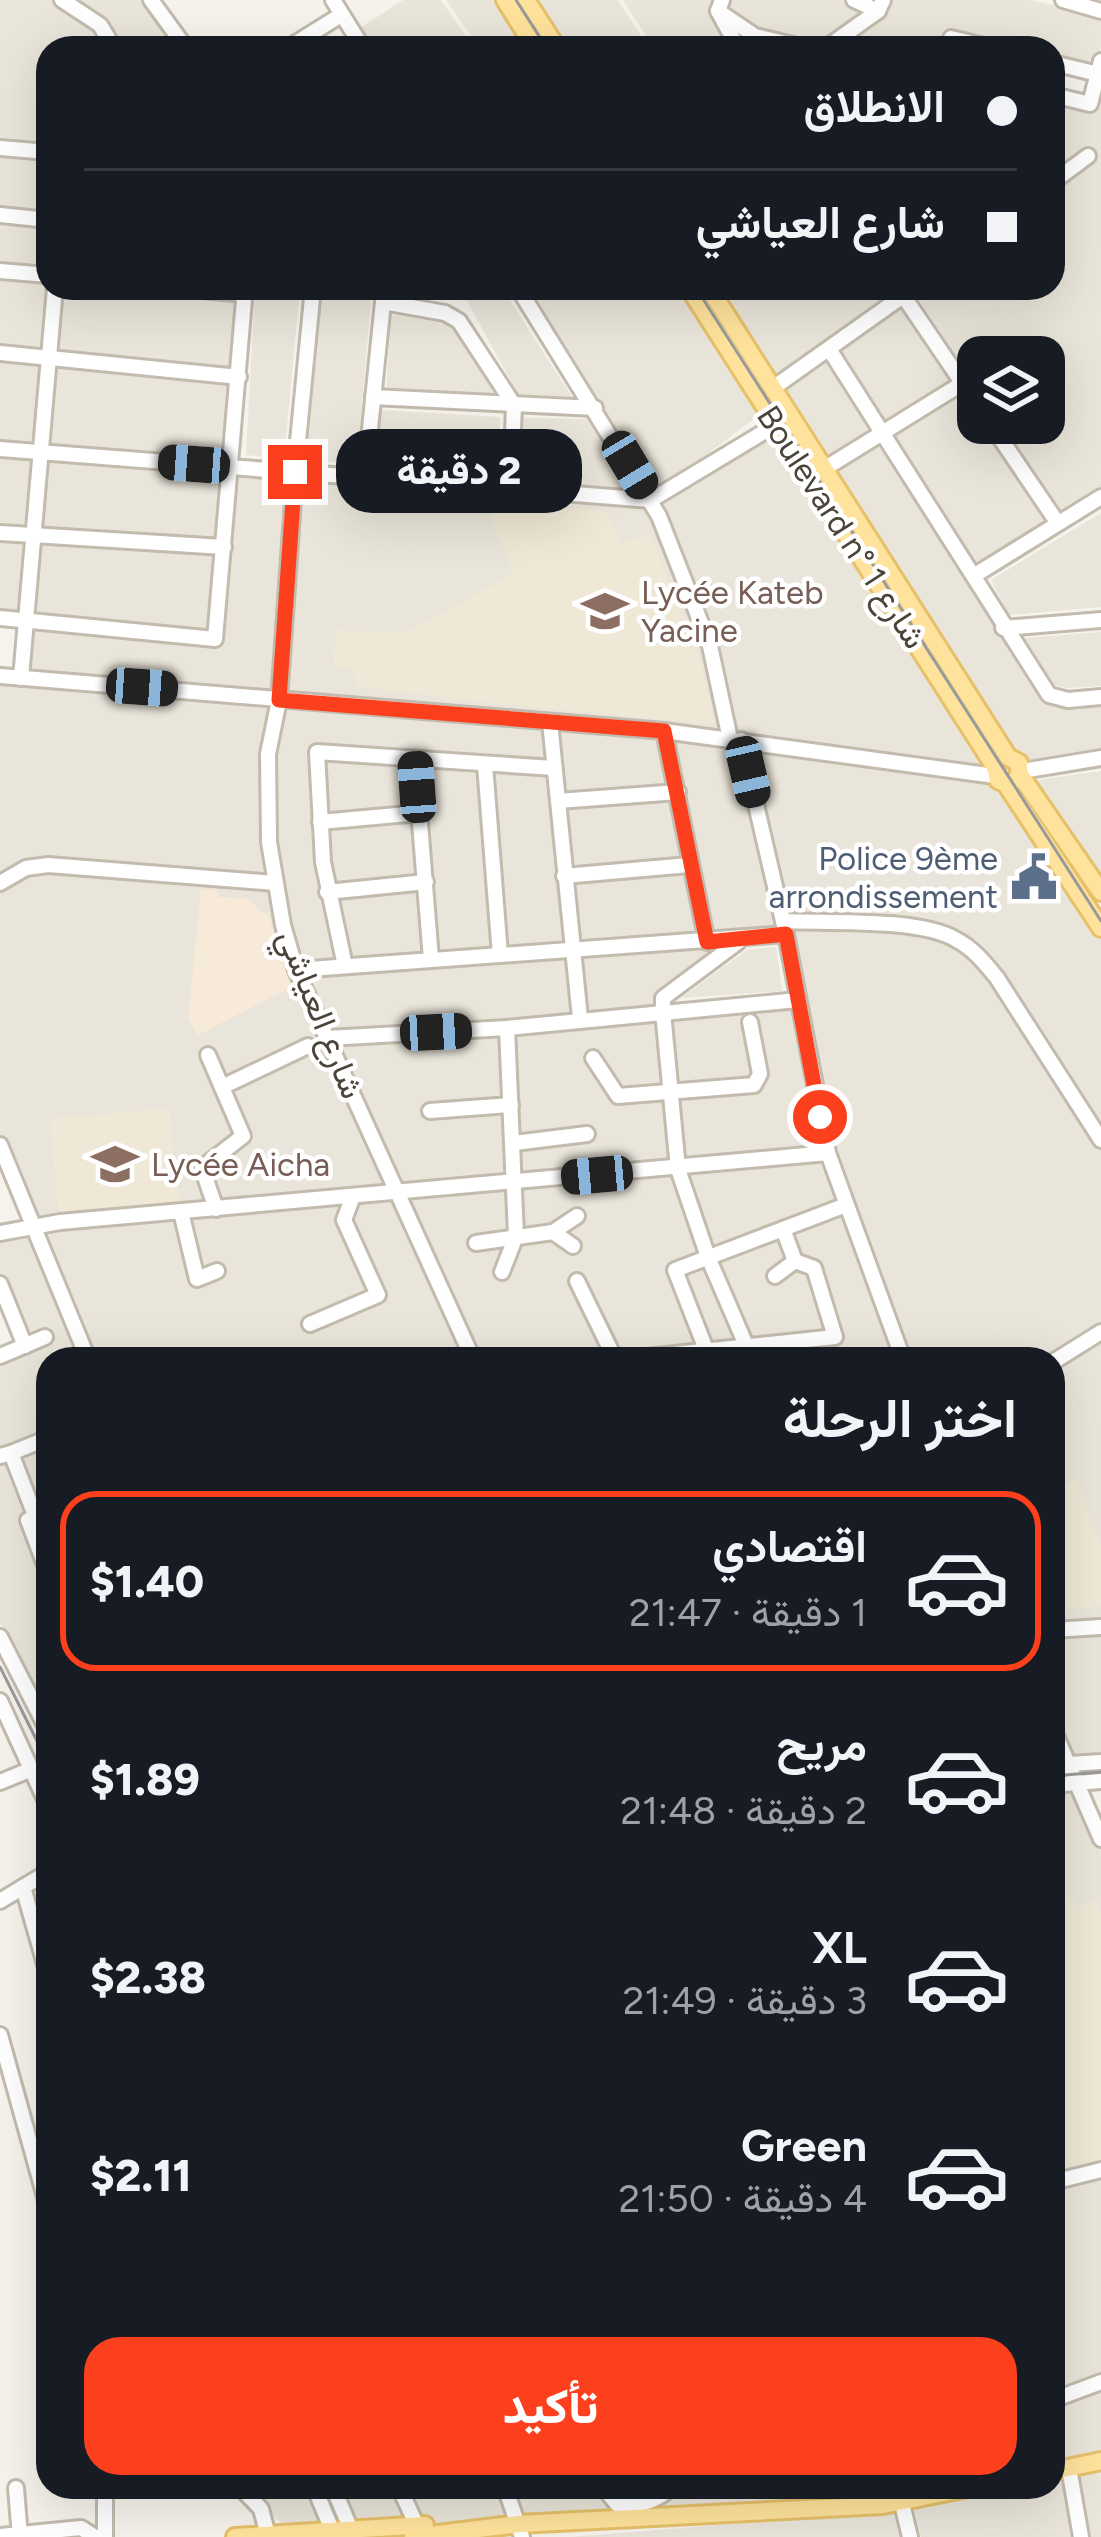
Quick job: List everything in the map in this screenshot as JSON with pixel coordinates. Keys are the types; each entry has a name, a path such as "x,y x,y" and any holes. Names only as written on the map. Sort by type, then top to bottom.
{"main road":[{"path":"505,0 528,36"},
{"path":"526,0 548,36"},
{"name":"Boulevard n° شارع 1","path":"697,300 1008,772 1101,892"},
{"name":"Boulevard n° شارع 1","path":"717,300 1101,928"},
{"path":"1065,2469 1101,2461"},
{"path":"235,2537 521,2530 756,2513 862,2499"}],"street":[{"path":"62,0 100,25 107,36"},
{"path":"152,0 178,36"},
{"path":"333,0 354,36"},
{"path":"854,0 880,5"},
{"path":"1059,1 1101,11"},
{"path":"841,36 880,5"},
{"path":"720,6 734,36"},
{"path":"720,6 755,36"},
{"path":"308,36 341,15"},
{"path":"1065,64 1100,68 1090,104 1065,98"},
{"path":"0,148 36,151"},
{"path":"1065,173 1088,156"},
{"path":"0,214 36,218"},
{"path":"0,271 36,274"},
{"path":"21,678 54,300"},
{"path":"0,618 215,639 244,300"},
{"name":"شارع العياشي","path":"312,300 279,700 268,754 269,842 275,883 296,970 468,1347"},
{"path":"365,478 383,300"},
{"path":"400,300 459,321 514,405 511,489"},
{"path":"526,300 651,500 710,646 784,927 828,1153 899,1347"},
{"path":"773,388 893,300"},
{"path":"911,300 957,373"},
{"path":"829,349 1049,694 1068,700 1101,698"},
{"path":"0,353 238,377"},
{"path":"824,469 957,387"},
{"path":"373,397 595,407"},
{"path":"0,449 651,500 777,424"},
{"path":"1004,444 1057,522"},
{"path":"975,575 1101,497"},
{"path":"0,533 224,547"},
{"path":"1004,628 1101,620"},
{"path":"0,676 664,731 1008,772 1101,758"},
{"path":"550,722 580,1018"},
{"path":"664,731 707,942"},
{"path":"345,966 327,892 317,752 554,768"},
{"path":"416,761 431,959"},
{"path":"484,765 500,955"},
{"path":"558,800 678,792"},
{"path":"320,822 419,813"},
{"path":"0,883 26,868 48,866 275,883"},
{"path":"564,877 689,866"},
{"path":"327,892 426,883"},
{"path":"296,970 741,940 784,927 931,928 978,955 997,978 1101,1140"},
{"path":"741,940 663,998 663,1012 678,1169 746,1347"},
{"path":"327,1038 507,1028 798,1000"},
{"path":"593,1058 618,1096 754,1085 760,1081 750,1022"},
{"path":"502,1272 515,1237 507,1028"},
{"path":"222,1087 308,1046"},
{"path":"208,1055 243,1136 202,1168 216,1209"},
{"path":"430,1111 511,1105"},
{"path":"514,1142 587,1134"},
{"path":"1,1149 83,1347"},
{"path":"0,1233 60,1222 828,1153"},
{"path":"310,1324 378,1294 344,1220 353,1196"},
{"path":"705,1347 675,1270 847,1205"},
{"path":"181,1212 197,1279 217,1271"},
{"path":"476,1243 553,1232 577,1216"},
{"path":"783,1229 795,1261 814,1268 835,1337 784,1347"},
{"path":"553,1232 573,1246"},
{"path":"775,1276 795,1261"},
{"path":"577,1281 609,1347"},
{"path":"0,1284 26,1346"},
{"path":"1065,1354 1101,1332"},
{"path":"0,1356 45,1336"},
{"path":"36,1443 5,1455 36,1505"},
{"path":"36,1517 28,1520 36,1541"},
{"path":"1065,1630 1101,1628"},
{"path":"0,1636 36,1709"},
{"path":"0,1701 36,1778"},
{"path":"1065,1765 1101,1762"},
{"path":"0,1782 32,1769"},
{"path":"1065,1771 1076,1783 1101,1839"},
{"path":"1065,1784 1101,1781"},
{"path":"0,1901 36,1879"},
{"path":"23,1886 36,1932"},
{"path":"0,2035 36,2165"},
{"path":"1065,2179 1101,2170"},
{"path":"1065,2396 1101,2382"},
{"path":"1065,2483 1082,2537"},
{"path":"16,2488 20,2535"},
{"path":"105,2499 105,2537"},
{"path":"251,2499 261,2509 268,2535"},
{"path":"322,2499 344,2534"},
{"path":"336,2499 344,2534"},
{"path":"403,2499 415,2531"},
{"path":"509,2499 521,2530"},
{"path":"613,2499 630,2506 657,2499"},
{"path":"901,2499 910,2537"},
{"path":"0,2536 81,2528 95,2537"}],"shaded area":[{"path":"0,0 54,0 97,27 103,36 36,36 36,148 0,145"},
{"path":"68,0 142,0 170,36 106,36"},
{"path":"403,0 441,0 466,36 361,36 357,30"},
{"path":"446,0 498,0 521,36 471,36"},
{"path":"532,0 618,0 641,36 555,36"},
{"path":"623,0 718,0 731,36 646,36"},
{"path":"727,0 842,0 868,11 834,36 778,36 757,31 724,9"},
{"path":"888,0 1029,0 1101,15 1095,68 1065,61 1065,36 847,36"},
{"path":"1101,78 1101,494 1058,517 1008,444 1065,444 1065,336 957,336 957,369 910,300 1065,300 1065,103 1092,109"},
{"path":"0,151 36,154 36,215 0,211"},
{"path":"0,218 36,222 36,271 0,268"},
{"path":"0,274 36,278 36,300 50,300 47,354 0,349"},
{"path":"57,300 241,300 235,374 54,355"},
{"path":"254,300 299,300 284,459 246,455"},
{"path":"321,300 371,300 357,465 306,459"},
{"path":"459,300 510,300 572,397 518,394 467,301"},
{"path":"531,300 691,300 763,412 653,495"},
{"path":"732,300 892,300 776,382 725,303"},
{"path":"902,300 957,381 826,464 779,388"},
{"path":"391,315 454,319 493,393 386,391"},
{"path":"0,356 47,360 35,450 0,446"},
{"path":"53,361 235,380 229,463 42,451"},
{"path":"957,390 957,444 1000,444 1052,520 976,570 887,434"},
{"path":"381,410 500,417 499,476 378,467"},
{"path":"524,418 587,419 628,489 522,481"},
{"path":"766,418 1049,849 1101,913 1101,1766 1065,1770 1065,1347 466,1347 398,1193 34,1225 0,1137 0,887 27,872 49,869 271,886 276,925 331,1035 303,973 567,953 582,1014 574,953 730,944 660,1008 720,998 695,1004 797,1000 715,644 657,501"},
{"path":"882,438 1046,696 1101,701 1101,753 1024,764 1011,754 830,469"},
{"path":"0,452 35,456 28,533 0,530"},
{"path":"41,457 229,470 221,544 34,533"},
{"path":"235,470 289,475 275,694 24,673 29,625 215,642"},
{"path":"300,476 646,503 705,648 724,733 285,695"},
{"path":"485,501 607,511 621,544 649,533 699,656 715,724 354,686 355,669 333,666 337,630 403,633 514,574"},
{"path":"1101,513 1101,607 1009,615 991,580"},
{"path":"0,536 27,539 23,618 0,615"},
{"path":"34,540 220,550 212,635 30,618"},
{"path":"1101,632 1101,686 1054,685 1025,638"},
{"path":"0,681 273,705 270,879 48,862 0,879"},
{"path":"282,705 544,725 544,763 313,745 309,773 319,887 337,965 301,968 275,832 273,756"},
{"path":"554,728 662,736 674,789 561,797"},
{"path":"669,737 739,745 782,931 710,939"},
{"path":"320,755 413,764 416,810 323,818"},
{"path":"419,765 482,767 497,952 434,956"},
{"path":"488,768 551,771 566,947 503,951"},
{"path":"1101,771 1101,874 1037,780"},
{"path":"676,795 686,863 567,873 561,804"},
{"path":"416,817 422,880 330,888 323,825"},
{"path":"687,869 703,939 573,946 567,879"},
{"path":"422,886 428,956 348,963 331,895"},
{"path":"201,890 217,890 218,897 249,899 263,914 268,913 291,987 198,1035 188,1018"},
{"path":"776,947 782,991 681,998 747,950"},
{"name":"Lycée Aicha","path":"169,1108 181,1212 60,1222 49,1119"},
{"path":"393,1196 462,1347 86,1347 37,1231 179,1215 198,1282 220,1272 217,1268 199,1274 185,1215 347,1200 341,1220 374,1293 307,1322 310,1328 381,1296 348,1215 355,1200"},
{"path":"30,1232 79,1347 36,1347 36,1440 0,1453 0,1359 27,1341 0,1276 0,1236"},
{"path":"36,1447 36,1511 15,1455"},
{"path":"9,1457 36,1535 36,1696 0,1623 0,1460"},
{"path":"1077,1480 1101,1548 1101,1606 1065,1610 1065,1486"},
{"path":"1072,1789 1101,1851 1101,2167 1065,2175 1065,1790"},
{"path":"1065,1891 1077,1907 1096,1900 1101,1913 1101,2162 1065,2172"},
{"path":"1101,2173 1101,2378 1065,2392 1065,2182"},
{"path":"1101,2385 1101,2456 1065,2464 1065,2399"},
{"path":"1101,2471 1101,2537 1087,2537 1080,2476"},
{"path":"1065,2482 1075,2537 921,2537 914,2509 960,2499 1065,2499"},
{"path":"247,2499 313,2499 328,2531 301,2536"},
{"path":"343,2499 509,2499 521,2528 358,2529"},
{"path":"516,2499 871,2499 528,2528"},
{"path":"896,2511 902,2537 571,2537"}],"tram line":[{"path":"516,0 539,36"},
{"path":"704,300 1101,921"},
{"path":"0,1667 36,1739"},
{"path":"1065,1775 1101,1772"}],"place":[{"name":"Lycée Kateb Yacine","path":"605,611"},
{"name":"Police 9ème arrondissement","path":"1034,877"},
{"name":"Lycée Aicha","path":"115,1164"}],"route":[{"path":"295,472 279,700 664,731 707,942 786,934 820,1117"}]}
